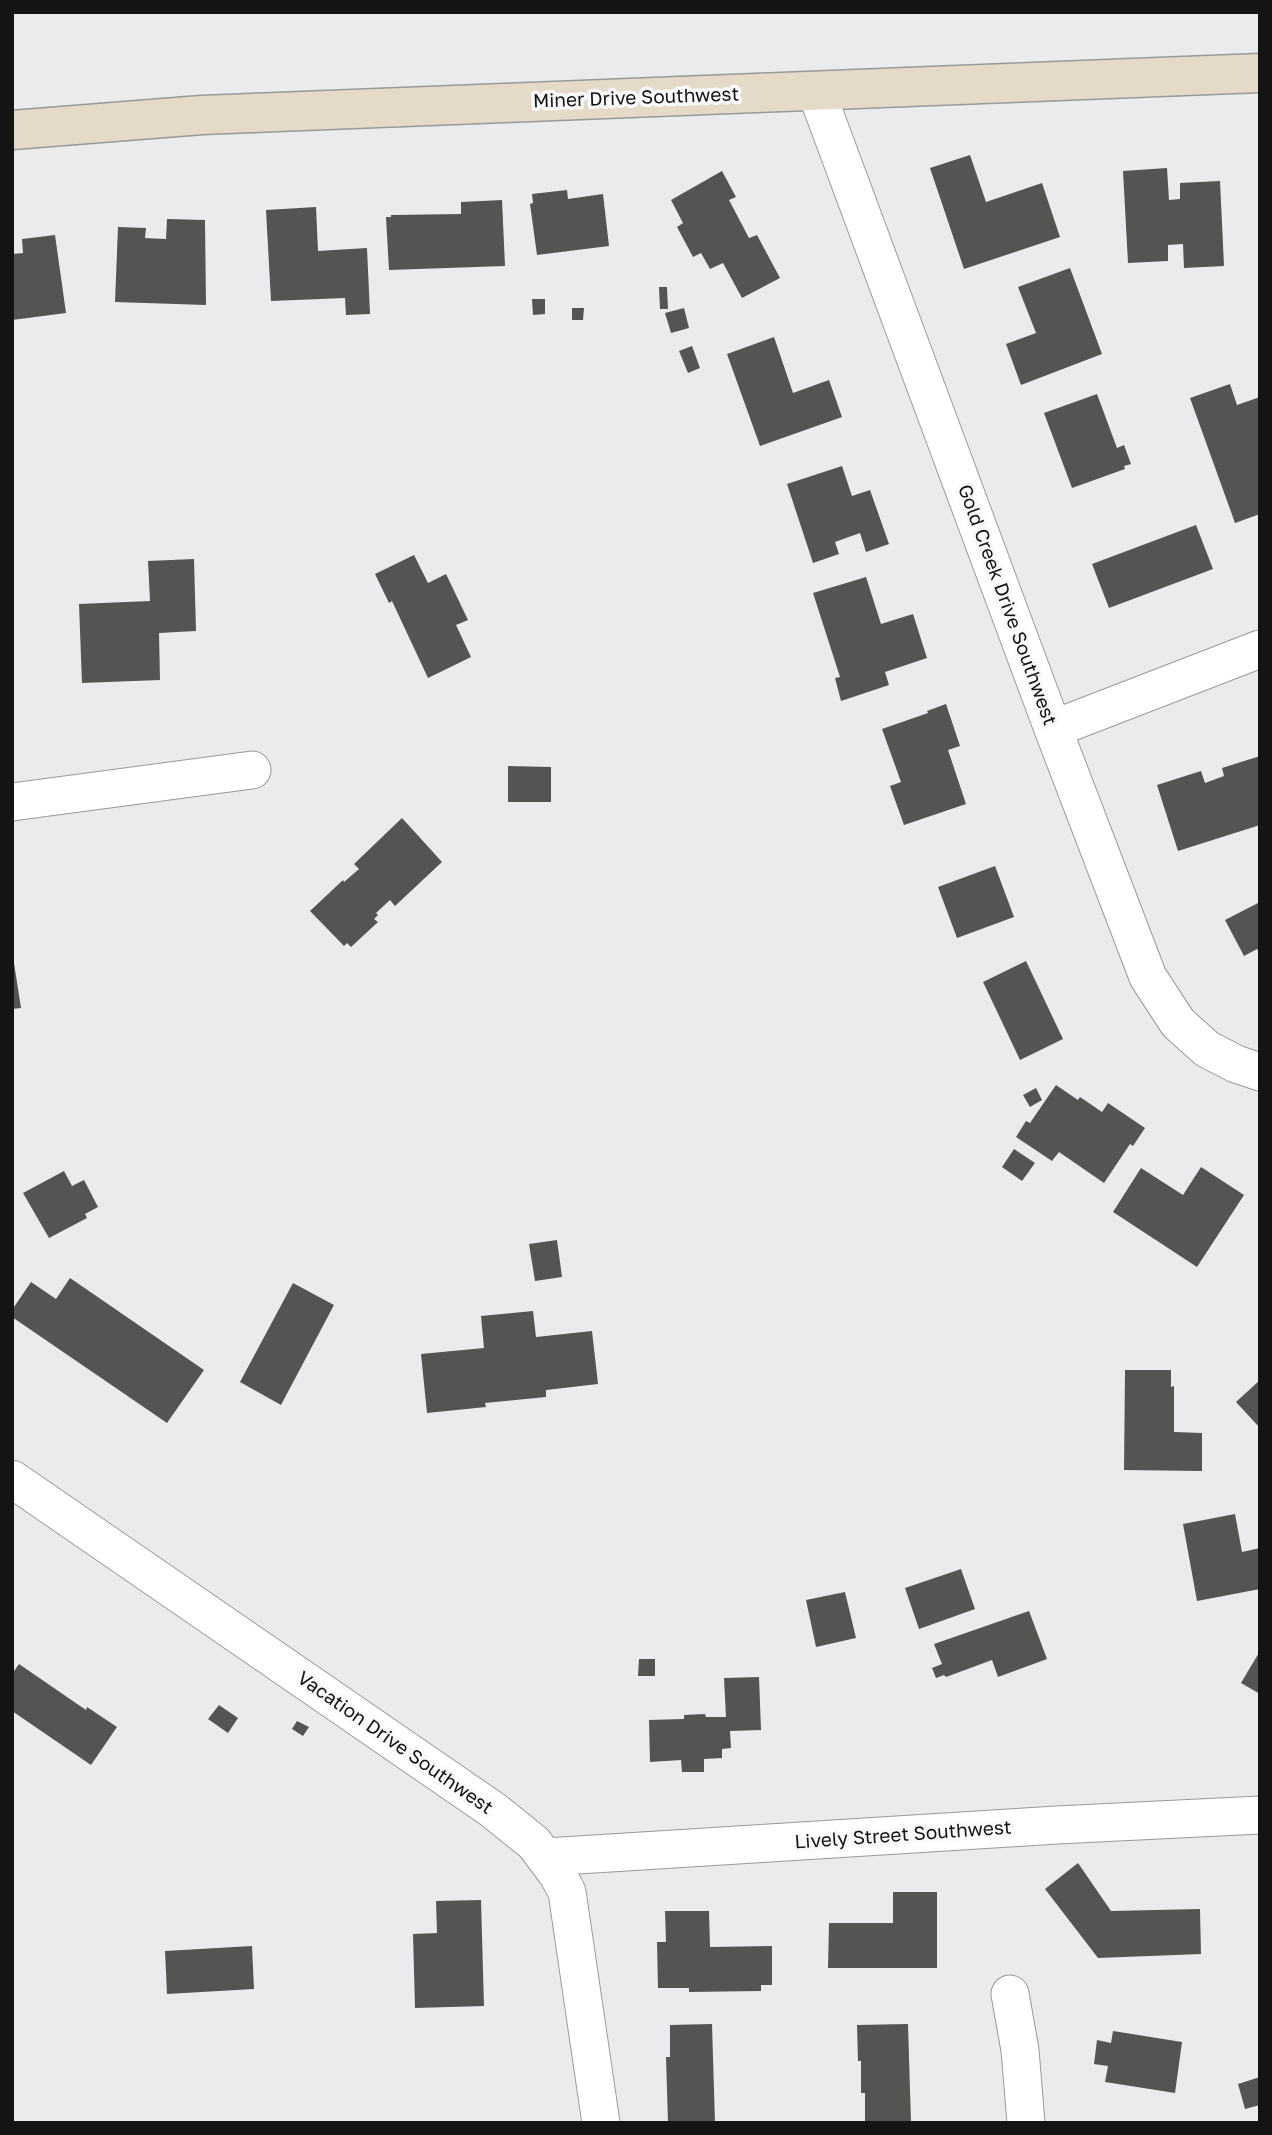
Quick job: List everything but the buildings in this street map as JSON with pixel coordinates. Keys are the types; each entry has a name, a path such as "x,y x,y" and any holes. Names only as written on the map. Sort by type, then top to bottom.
{"street":[{"name":"Miner Drive Southwest","path":"12,130 202,115 1260,73"},
{"name":"Gold Creek Drive Southwest","path":"816,91 1148,978 1178,1023 1208,1049 1236,1065 1260,1072"},
{"path":"1053,729 1260,649"},
{"path":"12,803 252,770"},
{"name":"Vacation Drive Southwest","path":"12,1479 493,1810 534,1843 546,1857 567,1892 601,2123"},
{"name":"Lively Street Southwest","path":"546,1857 1260,1815"},
{"path":"1010,1993 1020,2050 1026,2123"}]}
